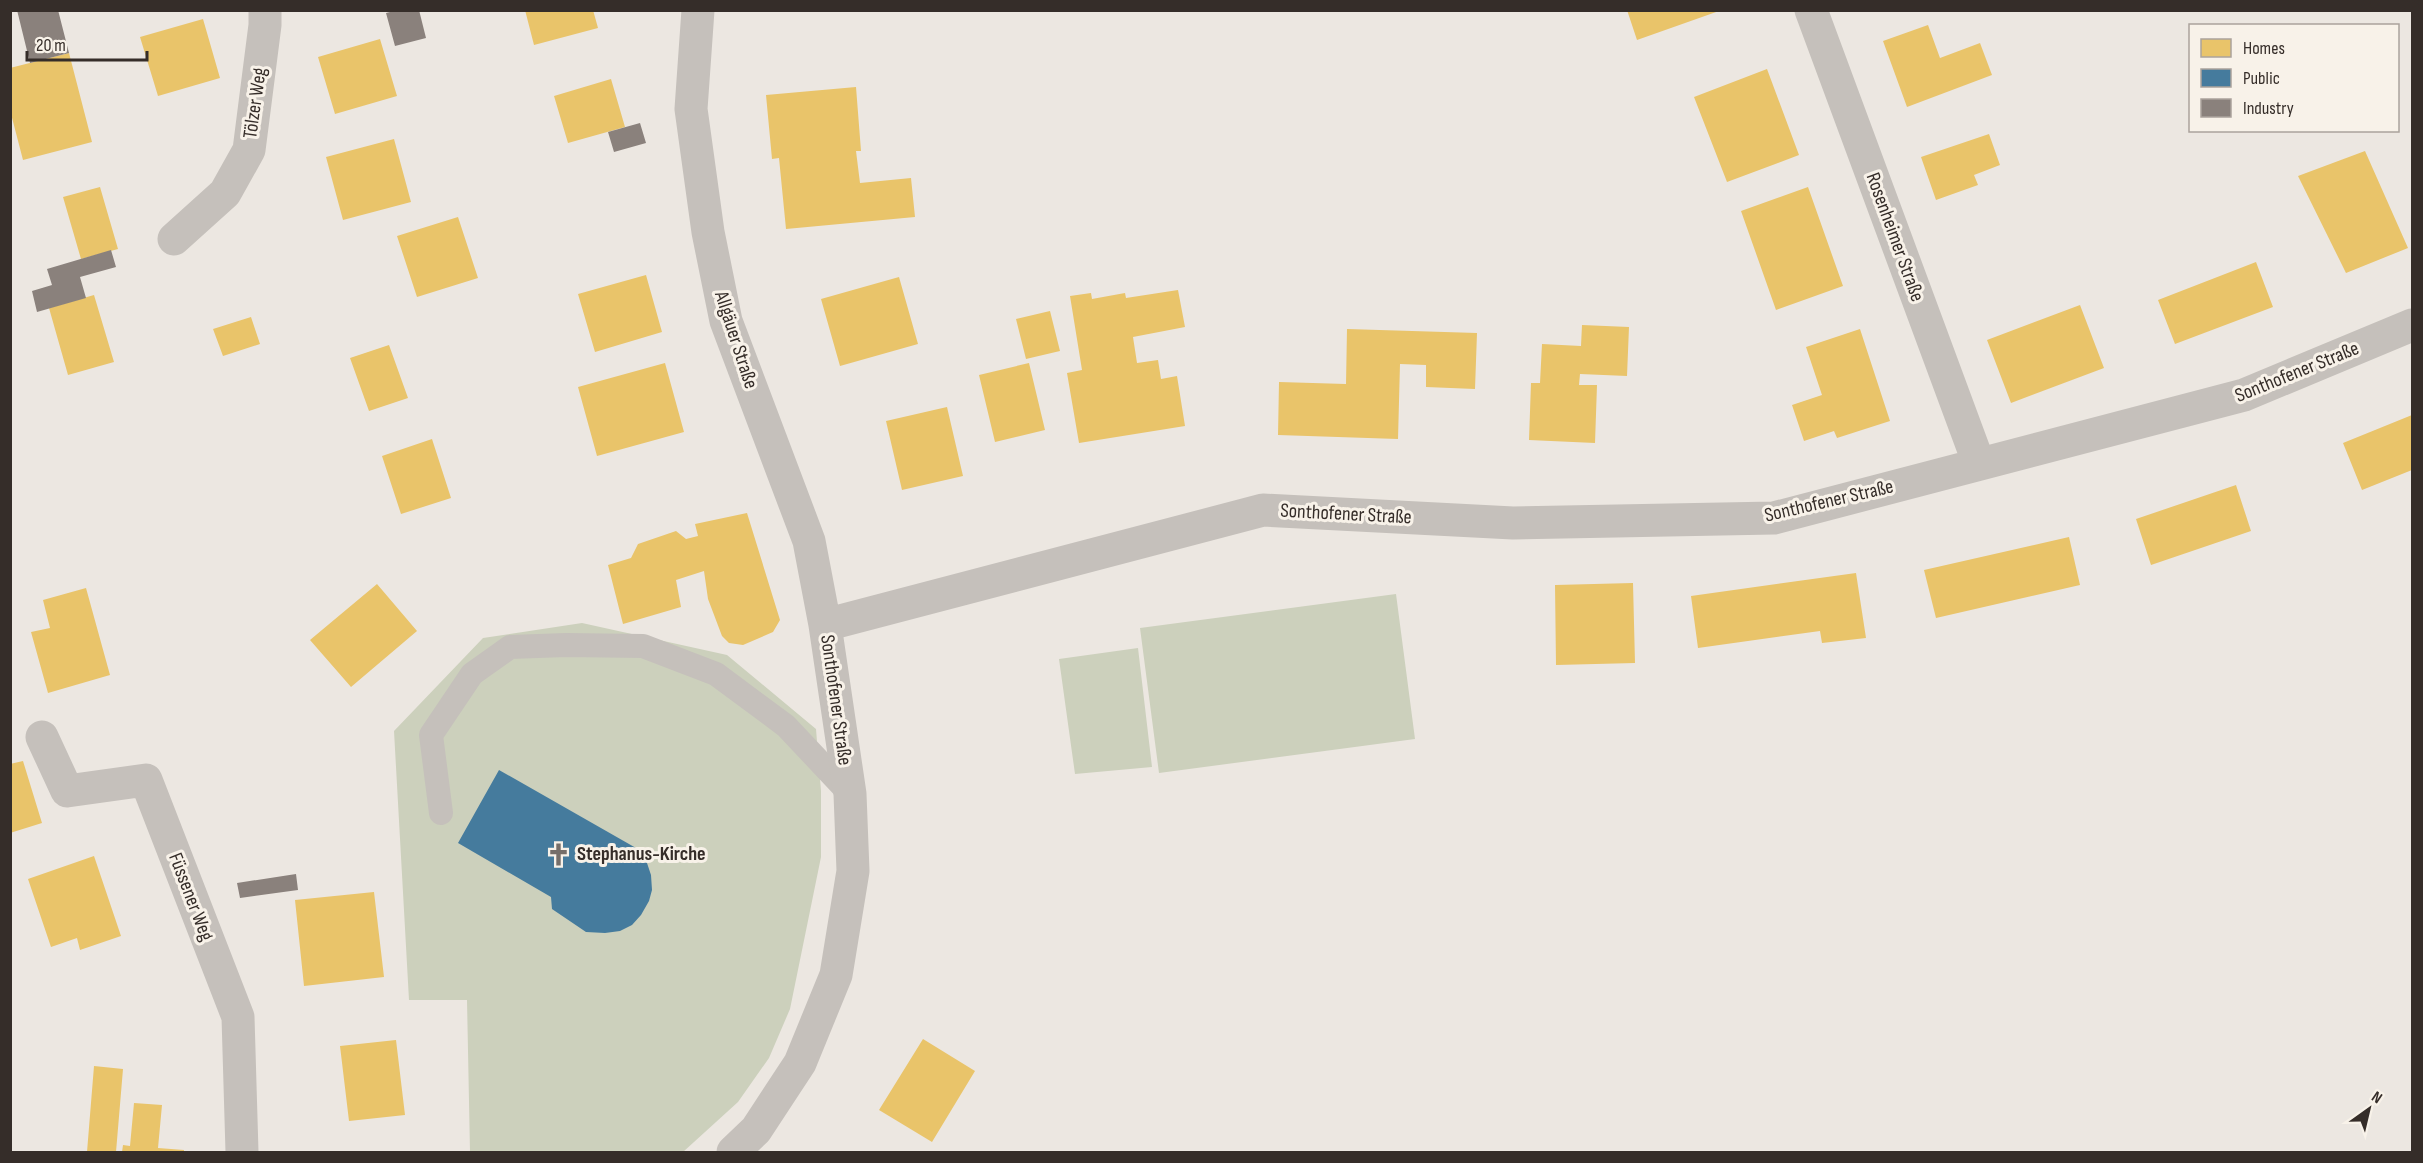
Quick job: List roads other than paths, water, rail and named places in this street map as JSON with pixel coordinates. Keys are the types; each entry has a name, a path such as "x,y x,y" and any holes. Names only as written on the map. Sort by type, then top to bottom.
{"street":[{"name":"Tölzer Weg","path":"174,239 225,193 249,150 265,26 265,10"},
{"name":"Allgäuer Straße","path":"698,10 691,109 708,232 726,321 809,541 825,625"},
{"name":"Rosenheimer Straße","path":"1811,10 1979,464"},
{"name":"Sonthofener Straße","path":"733,1152 756,1131 800,1063 836,975 853,871 850,794 825,625 1263,510 1513,523 1774,518 2244,395 2412,325"},
{"name":"Füssener Weg","path":"42,737 67,791 146,780 238,1017 242,1152"}],"lane":[{"path":"441,813 431,735 472,674 510,647 643,646 716,674 786,726 850,794"}],"place":[{"name":"Stephanus-Kirche","path":"559,854"}]}
